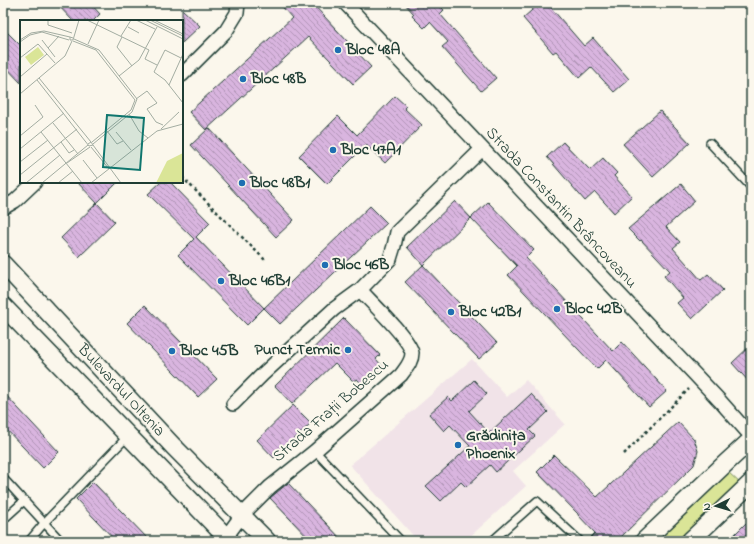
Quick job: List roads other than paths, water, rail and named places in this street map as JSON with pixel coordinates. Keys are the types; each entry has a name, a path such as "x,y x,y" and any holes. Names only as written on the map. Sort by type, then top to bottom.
{"street":[{"path":"183,74 226,30 237,13 238,3"},
{"name":"Strada Constantin Brâncoveanu","path":"345,3 402,62 751,436"},
{"path":"233,404 263,374 334,309 360,290 390,259 397,232 482,149"},
{"path":"3,208 15,201 34,183"},
{"name":"Bulevardul Oltenia","path":"3,264 173,446 267,541"},
{"name":"Strada Frații Bobescu","path":"242,515 270,487 315,451 401,374 410,363 412,352 404,338 360,290"},
{"name":"Bulevardul Oltenia","path":"3,306 228,539 242,515"},
{"path":"644,541 751,440"},
{"path":"690,541 751,483"}],"lane":[{"path":"710,143 751,187"},
{"path":"29,541 45,522 128,436"},
{"path":"315,451 400,541"},
{"path":"3,478 25,500 61,541"},
{"path":"3,520 25,500"},
{"path":"492,541 537,501 580,541"}],"place":[{"name":"Bloc 48A","path":"338,50"},
{"name":"Bloc 48B","path":"243,79"},
{"name":"Bloc 47A1","path":"333,150"},
{"name":"Bloc 48B1","path":"242,183"},
{"name":"Bloc 46B","path":"325,265"},
{"name":"Bloc 46B1","path":"221,281"},
{"name":"Bloc 42B","path":"557,309"},
{"name":"Bloc 42B1","path":"451,312"},
{"name":"Punct Termic","path":"348,350"},
{"name":"Bloc 45B","path":"172,351"},
{"name":"Grădinița Phoenix","path":"458,445"}]}
